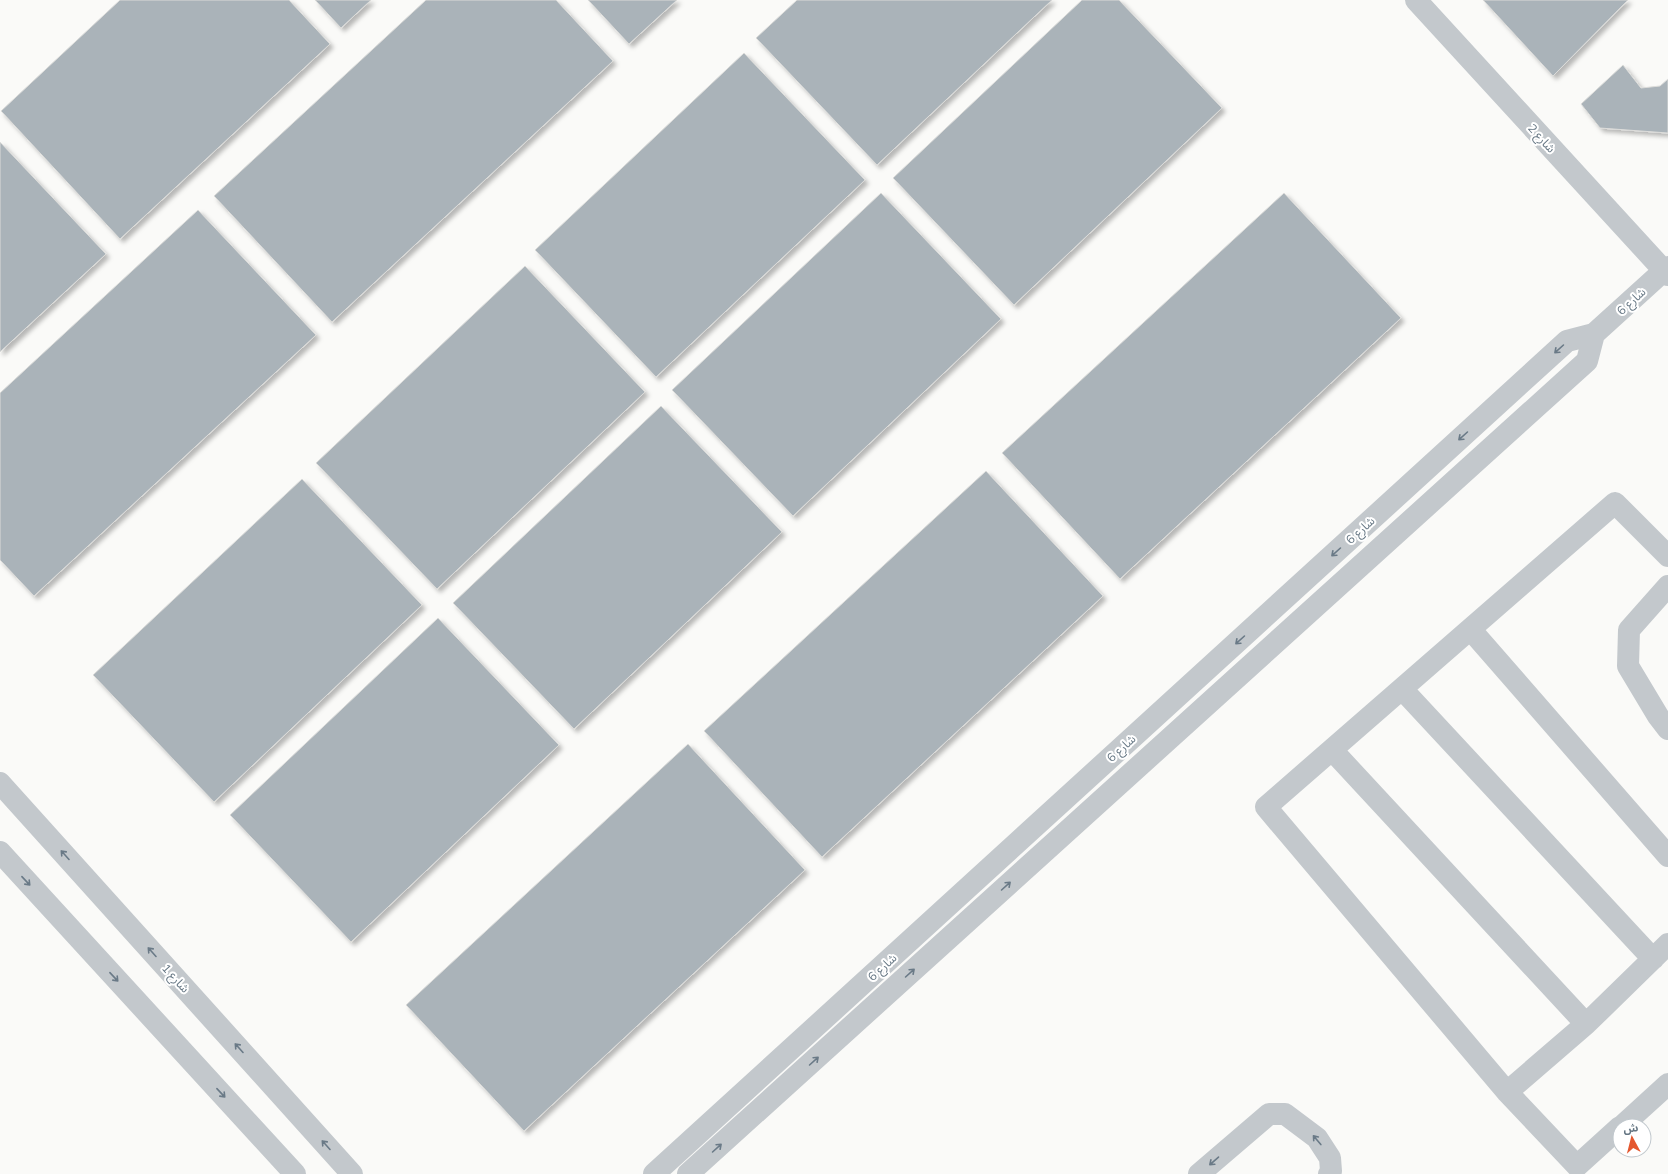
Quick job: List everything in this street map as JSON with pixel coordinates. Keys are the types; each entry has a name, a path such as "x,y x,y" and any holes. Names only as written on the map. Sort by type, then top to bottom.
{"street":[{"name":"شارع 2","path":"1416,0 1667,271"},
{"name":"شارع 6","path":"654,1174 1567,341 1594,334 1667,271"},
{"name":"شارع 6","path":"688,1174 1587,361 1594,334"},
{"path":"1612,1135 1577,1166 1507,1092 1266,808 1615,504 1668,556"},
{"path":"1668,586 1628,630 1628,666 1658,716 1668,729"},
{"path":"1470,630 1668,856"},
{"path":"1402,689 1653,959"},
{"path":"1332,750 1586,1024"},
{"name":"شارع 1","path":"0,783 352,1174"},
{"path":"0,852 295,1174"},
{"path":"1507,1092 1586,1024 1668,944"},
{"path":"1631,1118 1668,1084"},
{"path":"1199,1174 1269,1114 1285,1114 1317,1138 1330,1158 1331,1171 1329,1174"}],"building":[{"path":"120,0 289,0 330,44 120,239 1,111"},
{"path":"315,0 371,0 341,28"},
{"path":"426,0 556,0 613,61 332,322 214,196"},
{"path":"588,0 677,0 629,44"},
{"path":"797,0 1052,0 877,165 756,38"},
{"path":"1082,0 1119,0 1222,108 1014,305 893,178"},
{"path":"1483,0 1628,0 1553,76"},
{"path":"744,53 865,180 656,377 535,250"},
{"path":"1623,65 1641,88 1660,86 1668,79 1668,133 1600,128 1581,104"},
{"path":"0,142 106,254 0,352"},
{"path":"881,193 1001,319 793,516 672,390"},
{"path":"1284,193 1401,318 1120,579 1002,453"},
{"path":"198,210 316,335 34,596 0,560 0,393"},
{"path":"525,266 645,392 437,589 316,463"},
{"path":"661,406 782,532 574,729 453,603"},
{"path":"986,471 1103,596 822,857 704,731"},
{"path":"302,479 422,605 214,802 93,675"},
{"path":"438,618 559,745 351,942 230,815"},
{"path":"688,744 805,870 524,1131 406,1005"}]}
